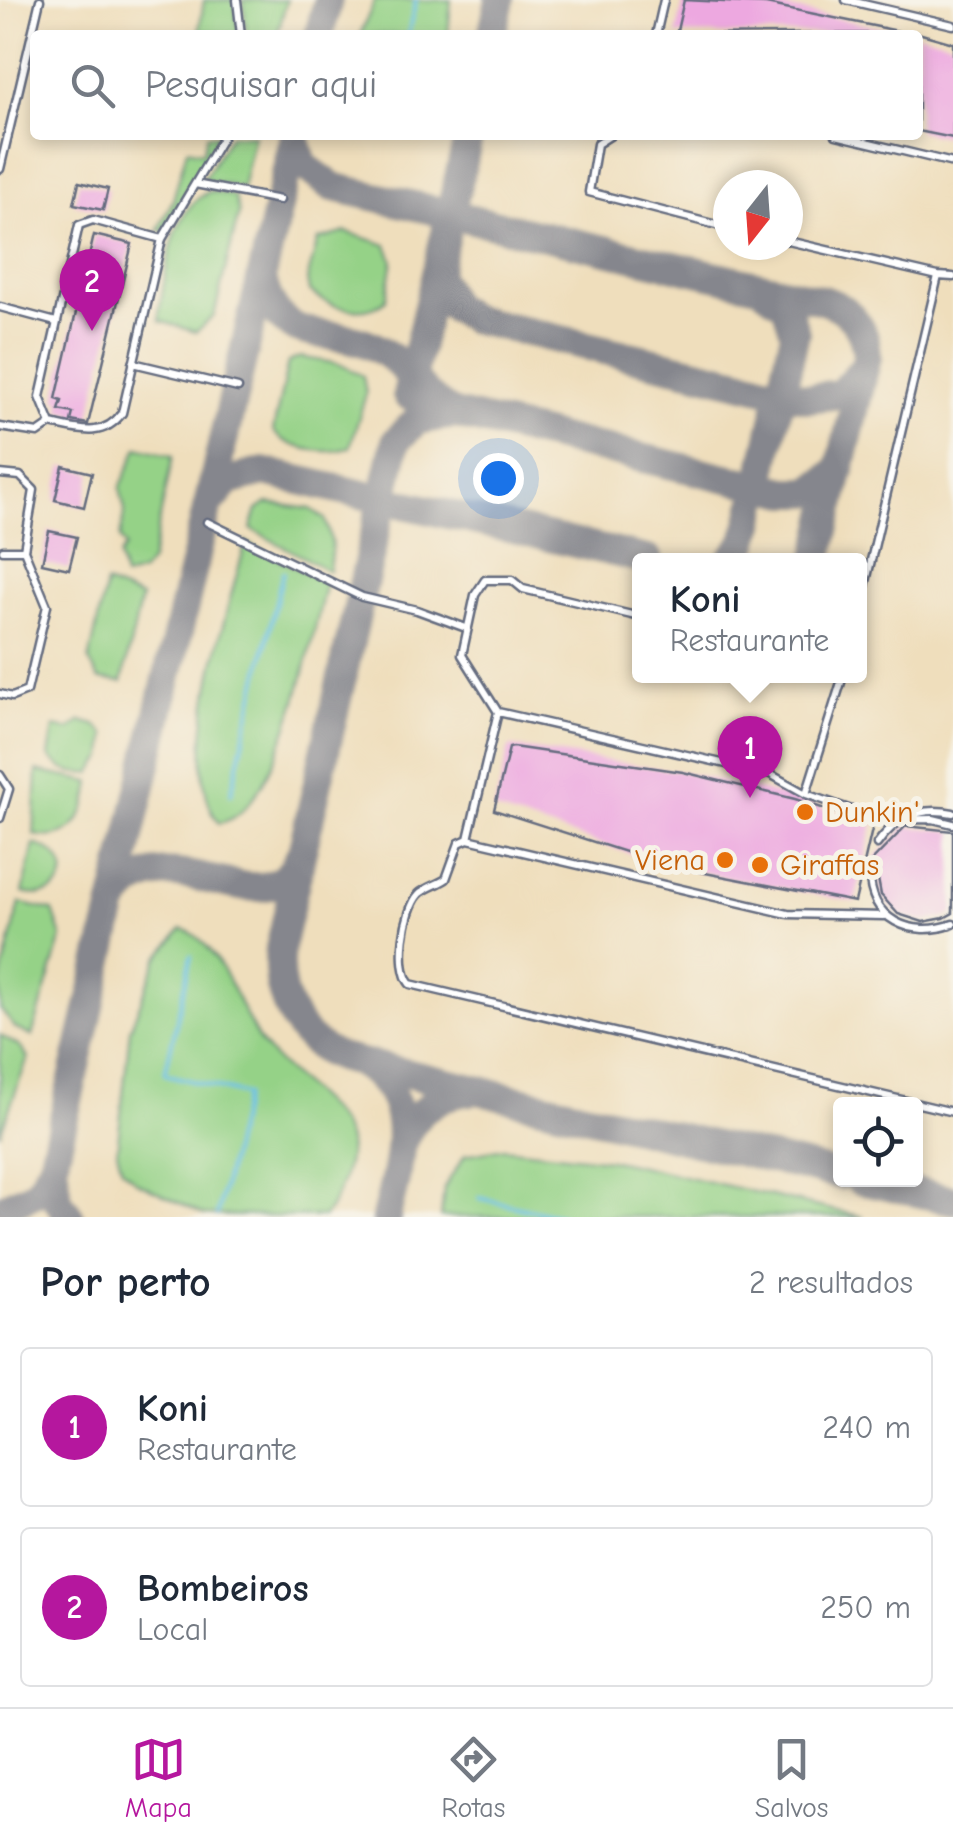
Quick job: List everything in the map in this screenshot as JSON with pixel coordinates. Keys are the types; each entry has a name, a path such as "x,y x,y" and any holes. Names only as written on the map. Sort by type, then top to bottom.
{"lane":[{"path":"33,30 40,0"},
{"path":"237,0 240,30"},
{"path":"657,30 664,0"},
{"path":"846,0 953,25"},
{"path":"0,169 30,42"},
{"path":"0,426 38,433 51,424 88,432 115,423 122,413 162,239 221,140"},
{"path":"603,140 597,144 589,192 713,224"},
{"path":"857,140 953,163"},
{"path":"195,184 280,200"},
{"path":"51,424 40,397 79,225 93,220 162,239"},
{"path":"803,245 953,277"},
{"path":"867,578 938,276"},
{"path":"0,307 56,322"},
{"path":"132,363 238,388"},
{"path":"0,474 20,476 34,490 24,550 48,606 27,691 12,697 0,694"},
{"path":"207,522 237,532 362,597 417,610 466,628"},
{"path":"3,550 24,550"},
{"path":"632,615 523,589 512,580 494,580 479,588 462,655 498,712 770,774 806,794 897,822 934,819 953,824"},
{"path":"806,794 841,683"},
{"path":"468,839 498,712"},
{"path":"0,775 7,780 9,789 0,818"},
{"path":"877,844 897,822 918,812 953,812"},
{"path":"953,924 920,931 884,916 788,914 468,839 459,843 446,879 420,892 413,904 400,963 410,984 953,1112"},
{"path":"870,871 870,892 884,916"}],"green space":[{"path":"204,0 235,0 238,30 199,30"},
{"path":"243,0 287,0 278,30 246,30"},
{"path":"375,0 451,0 448,30 362,30"},
{"path":"206,140 215,140 164,231 158,230 173,200 187,149 203,152"},
{"path":"227,140 253,140 242,188 203,180"},
{"path":"210,191 234,196 239,213 214,316 196,332 160,321 159,312 178,227 196,200"},
{"path":"346,232 387,245 393,260 386,300 367,309 347,309 309,291 307,280 318,240"},
{"path":"300,357 339,364 363,376 366,394 350,447 309,450 288,443 273,431 288,362"},
{"path":"138,447 173,456 151,561 142,572 124,578 119,557 125,547 120,538 125,511 120,488"},
{"path":"267,503 311,509 325,519 332,544 329,571 251,529 257,510"},
{"path":"246,542 326,583 302,680 276,757 241,812 219,823 207,797 204,726 218,645"},
{"path":"106,584 141,598 122,682 99,679 89,661"},
{"path":"81,721 96,725 106,735 104,757 92,773 68,771 49,756 54,727 69,730"},
{"path":"37,771 91,782 81,816 59,835 34,835"},
{"path":"34,844 58,858 63,868 59,885 39,895 23,893"},
{"path":"20,903 53,911 62,937 32,1036 16,1029 0,1009 0,984"},
{"path":"182,929 195,935 217,960 259,1040 331,1113 347,1137 343,1179 324,1217 204,1215 137,1182 122,1169 117,1151 130,1029 158,958"},
{"path":"0,1035 20,1047 28,1058 0,1134"},
{"path":"504,1148 619,1161 863,1217 441,1217 444,1188 465,1155"}],"building":[{"path":"684,0 766,4 893,30 677,30"},
{"path":"923,34 953,43 953,138 923,132"},
{"path":"79,182 108,189 103,210 74,204"},
{"path":"94,235 132,244 88,424 71,421 73,413 59,410 62,401 56,399"},
{"path":"63,466 92,473 84,507 55,500"},
{"path":"49,531 77,537 69,569 42,563"},
{"path":"509,748 683,772 795,799 873,825 855,902 669,866 494,810"},
{"path":"906,826 953,831 953,913 944,918 923,922 898,914 881,895 876,868 868,865"}],"waterway":[{"path":"409,30 416,0"},
{"path":"231,794 283,572"},
{"path":"191,956 165,1074 245,1095 217,1214"},
{"path":"480,1198 564,1217"}],"taxiway":[{"path":"320,30 328,0"},
{"path":"493,30 500,0"},
{"path":"0,1209 37,1192 53,1164 294,140"},
{"path":"296,140 304,166 333,187 822,300 841,308 860,328 867,357 820,553"},
{"path":"407,395 468,140"},
{"path":"436,274 452,307 473,319 808,398 840,394 862,370"},
{"path":"262,278 270,303 282,318 295,327 366,343 385,353 435,402 455,414 787,492 810,492 841,469"},
{"path":"737,553 751,524 795,333 786,305 764,289"},
{"path":"455,414 417,420 396,441 280,948 281,983 291,1014 311,1040 341,1058 833,1173"},
{"path":"212,501 229,481 264,472 632,556"},
{"path":"118,899 138,880 162,873 240,886 264,886 284,878 299,857"},
{"path":"360,1064 379,1078 392,1095 398,1113 400,1153 386,1217"},
{"path":"402,1142 429,1106 448,1096 471,1091"},
{"path":"53,1164 58,1200 70,1217"},
{"path":"892,1187 953,1200"}],"place":[{"name":"Bombeiros","path":"92,331"},
{"name":"Koni","path":"750,798"},
{"name":"Dunkin'","path":"805,812"},
{"name":"Viena","path":"725,860"},
{"name":"Giraffas","path":"760,865"}]}
